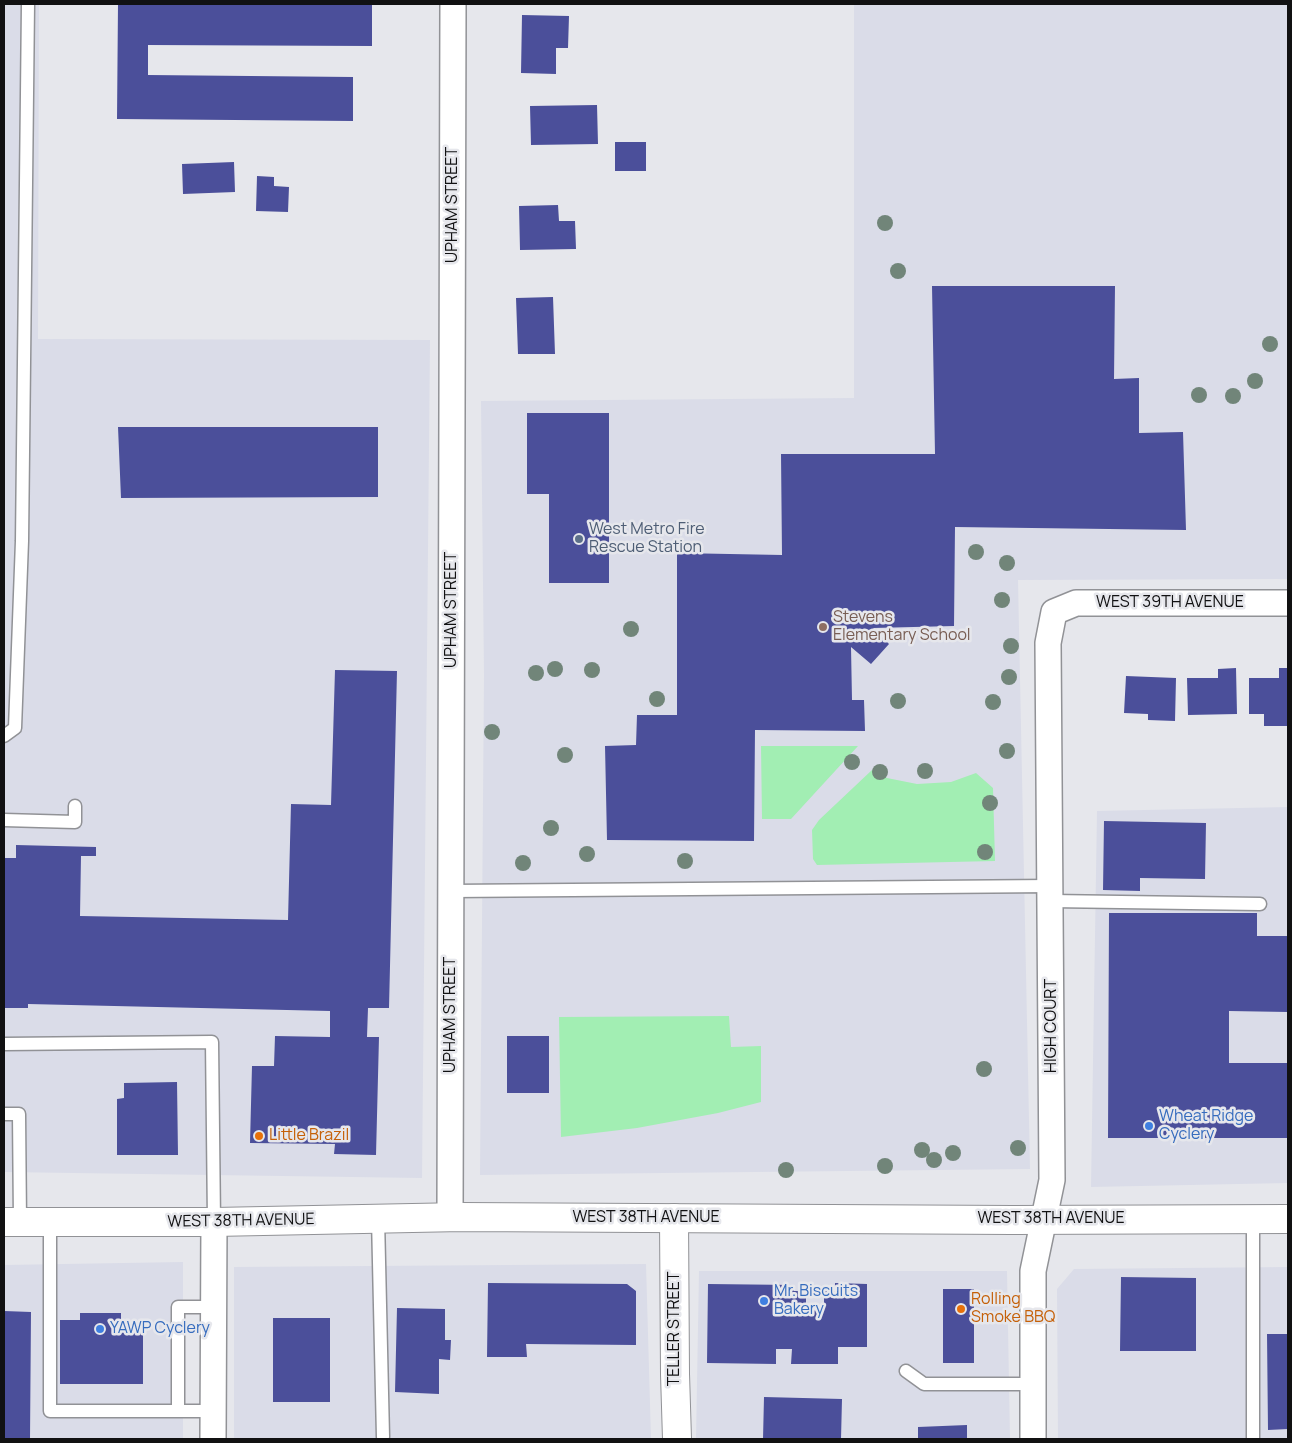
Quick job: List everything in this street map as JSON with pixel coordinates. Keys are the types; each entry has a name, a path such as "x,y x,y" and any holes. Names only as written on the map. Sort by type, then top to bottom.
{"main road":[{"name":"WEST 38TH AVENUE","path":"12,1222 214,1222 450,1217 1044,1220 1288,1219"},
{"name":"TELLER STREET","path":"674,1218 677,1439"}],"street":[{"name":"UPHAM STREET","path":"450,1217 453,4"},
{"name":"WEST 39TH AVENUE","path":"1054,612 1076,603 1288,603"},
{"name":"HIGH COURT","path":"1033,1439 1033,1271 1052,1180 1048,643 1054,612"},
{"path":"213,1439 214,1222"}],"lane":[{"path":"4,736 15,728 22,542 28,4"},
{"path":"4,820 75,822 75,806"},
{"path":"452,891 1051,894 1260,904"},
{"path":"4,1044 212,1042 214,1222"},
{"path":"4,1114 19,1114 12,1222"},
{"path":"378,1218 383,1437"},
{"path":"1253,1219 1253,1439"},
{"path":"50,1222 50,1411 213,1411"},
{"path":"178,1410 178,1307 213,1307"},
{"path":"906,1371 924,1384 1033,1384"}],"shaded area":[{"path":"4,4 39,4 38,339 430,340 422,1178 4,1172"},
{"name":"Stevens Elementary School","path":"854,4 1288,4 1288,579 1018,580 1030,1169 480,1175 484,675 481,401 854,398"},
{"path":"1288,807 1288,1183 1091,1187 1097,811"},
{"path":"183,1262 183,1439 4,1439 4,1265"},
{"path":"646,1264 651,1439 234,1439 234,1267"},
{"path":"1288,1267 1288,1439 1058,1439 1057,1289 1074,1269"},
{"path":"699,1271 1007,1271 1010,1439 696,1439"}],"green space":[{"path":"761,746 858,746 791,819 762,819"},
{"path":"872,770 887,778 917,784 951,782 976,773 993,788 995,861 817,865 813,859 812,830 819,820"},
{"path":"729,1016 731,1047 761,1046 761,1102 718,1113 637,1128 561,1137 559,1017"}],"building":[{"path":"118,4 372,4 372,46 148,45 148,75 353,77 353,121 117,119"},
{"path":"522,15 569,16 568,48 556,48 556,74 521,73"},
{"path":"597,105 598,144 531,145 530,106"},
{"path":"615,142 646,142 646,171 615,171"},
{"path":"234,162 235,192 183,194 182,164"},
{"path":"257,176 274,177 274,186 289,187 288,212 256,211"},
{"path":"558,205 559,221 575,221 576,249 520,250 519,206"},
{"path":"932,286 1115,286 1114,379 1139,378 1139,433 1183,432 1186,530 955,527 954,626 873,628 889,644 871,664 851,647 852,700 864,700 865,731 755,730 754,841 607,840 605,746 636,745 637,715 677,715 677,553 782,555 781,454 935,454"},
{"path":"553,297 555,354 518,354 516,298"},
{"name":"West Metro Fire Rescue Station","path":"527,413 609,413 609,583 549,583 549,494 527,494"},
{"path":"118,427 378,427 378,497 121,498"},
{"path":"1236,668 1237,714 1188,715 1187,678 1218,678 1218,669"},
{"path":"1279,668 1288,668 1288,726 1264,726 1264,714 1249,714 1249,678 1279,678"},
{"path":"335,670 397,671 389,1008 368,1008 367,1037 379,1037 376,1155 334,1154 335,1144 250,1143 252,1066 274,1066 275,1036 330,1037 330,1011 28,1004 28,1008 4,1008 4,858 16,858 16,845 96,847 96,856 81,856 80,916 288,920 291,804 331,805"},
{"path":"1126,676 1176,678 1175,721 1148,720 1148,714 1124,713"},
{"path":"1104,821 1206,823 1205,879 1140,878 1140,891 1103,890"},
{"path":"1109,913 1257,913 1257,936 1288,936 1288,1012 1229,1011 1229,1063 1288,1063 1288,1138 1108,1138"},
{"path":"507,1036 549,1036 549,1093 507,1093"},
{"path":"177,1082 178,1155 117,1155 117,1099 124,1098 124,1083"},
{"path":"1121,1277 1196,1278 1196,1351 1120,1351"},
{"path":"488,1283 627,1284 636,1291 636,1345 526,1344 527,1357 487,1357"},
{"path":"835,1283 867,1284 867,1347 838,1347 838,1364 791,1364 792,1349 776,1349 776,1364 707,1363 708,1284 794,1285 794,1291 806,1291 806,1310 824,1311 824,1291 835,1291"},
{"path":"943,1289 974,1289 974,1363 943,1363"},
{"path":"397,1308 445,1309 445,1340 451,1340 450,1360 439,1359 439,1394 395,1392"},
{"path":"4,1311 31,1312 30,1439 4,1439"},
{"path":"80,1313 121,1313 121,1322 143,1322 143,1384 60,1384 60,1320 80,1320"},
{"path":"273,1318 330,1318 330,1402 273,1402"},
{"path":"1267,1334 1288,1334 1288,1429 1268,1430"},
{"path":"764,1397 842,1399 841,1439 763,1439"},
{"path":"967,1425 967,1439 918,1439 918,1427"}],"place":[{"name":"West Metro Fire Rescue Station","path":"579,539"},
{"name":"Stevens Elementary School","path":"823,627"},
{"name":"Wheat Ridge Cyclery","path":"1149,1126"},
{"name":"Little Brazil","path":"259,1136"},
{"name":"Mr. Biscuits Bakery","path":"764,1301"},
{"name":"Rolling Smoke BBQ","path":"961,1309"},
{"name":"YAWP Cyclery","path":"100,1329"}]}
